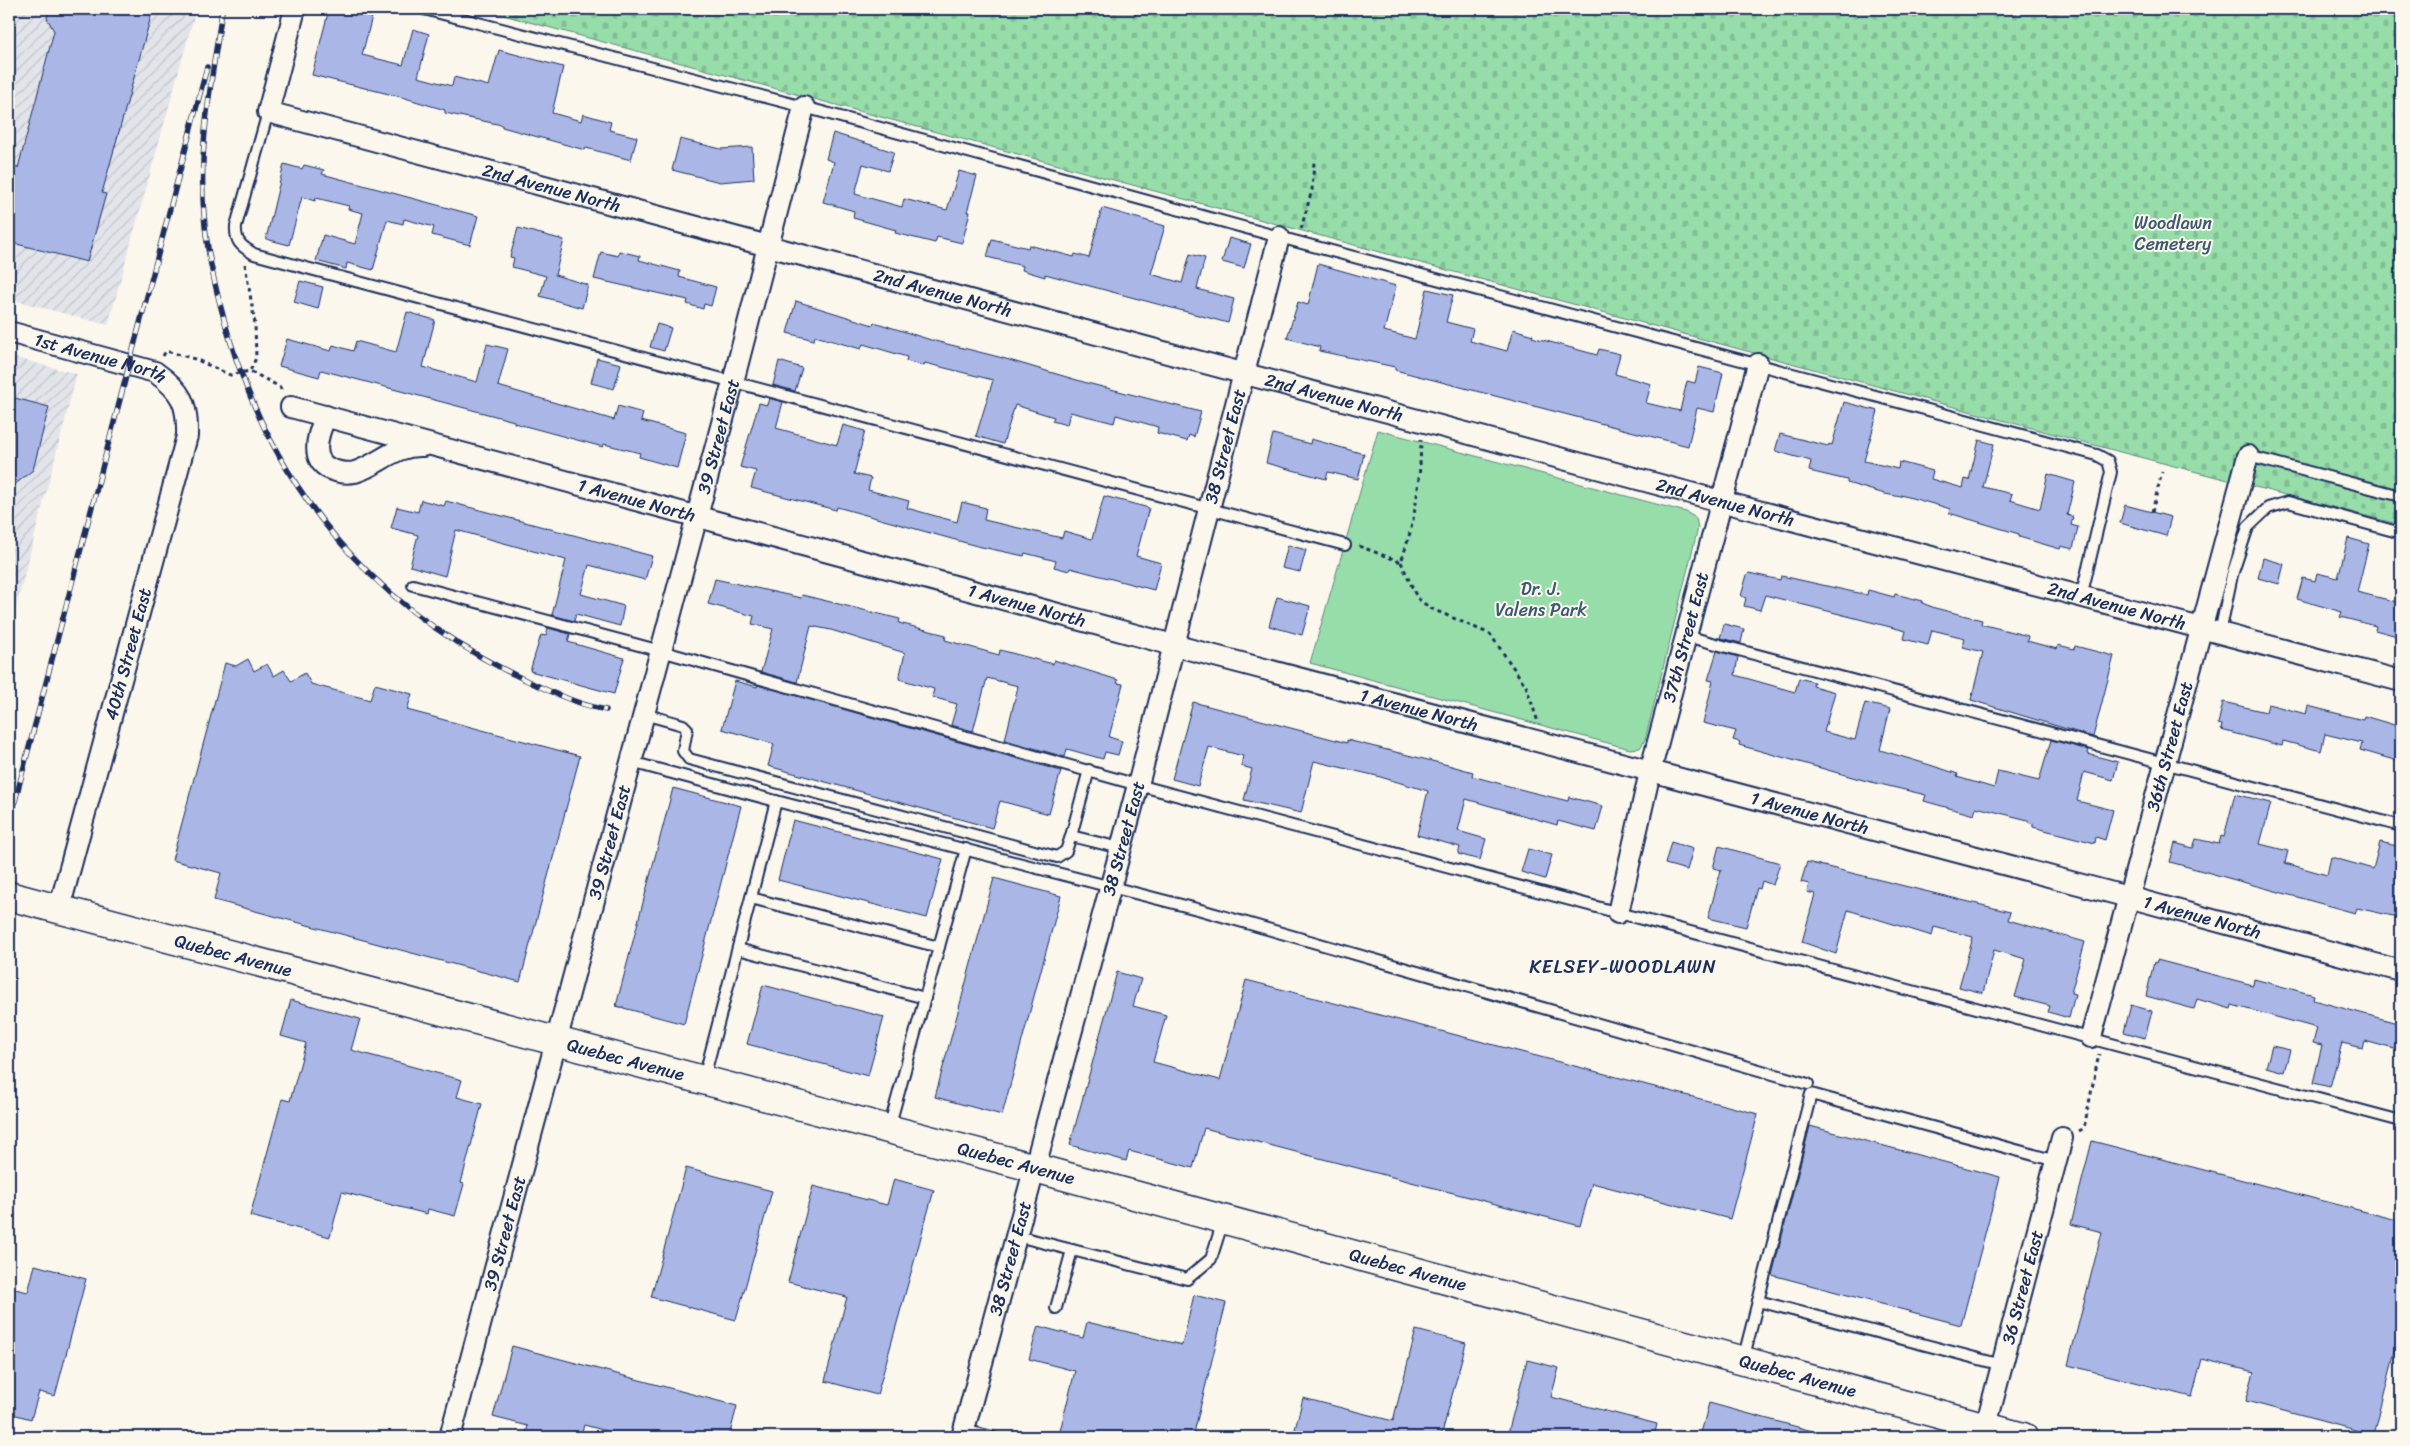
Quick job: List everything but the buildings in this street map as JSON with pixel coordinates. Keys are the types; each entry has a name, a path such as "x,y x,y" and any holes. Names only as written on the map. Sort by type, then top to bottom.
{"street":[{"path":"268,112 295,9"},
{"name":"39 Street East","path":"450,1437 769,247 804,107"},
{"name":"2nd Avenue North","path":"268,112 1720,501 2401,681"},
{"name":"38 Street East","path":"964,1434 1138,785 1244,372 1288,240"},
{"name":"1st Avenue North","path":"9,332 155,372 172,383 182,398"},
{"name":"37th Street East","path":"1618,914 1650,772 1720,501 1758,364"},
{"name":"40th Street East","path":"59,909 187,436 187,417 182,398"},
{"name":"1 Avenue North","path":"291,407 1173,645 2401,971"},
{"name":"1 Avenue North","path":"326,416 317,442 317,453 322,463 331,470 342,473 355,472 400,449 414,446 435,447"},
{"name":"36th Street East","path":"2091,1037 2164,763 2211,630 2248,456"},
{"name":"Quebec Avenue","path":"9,896 1224,1218 1742,1361 1984,1432 2023,1437"},
{"name":"36 Street East","path":"1984,1432 2062,1138"}],"lane":[{"path":"424,9 804,107 1288,240 2097,455 2108,461 2111,472 2081,597"},
{"path":"268,112 236,226 236,237 241,246 254,254 1345,545"},
{"path":"2248,456 2401,496"},
{"path":"2211,630 2232,576 2248,527 2268,508 2288,502 2401,533"},
{"path":"413,585 661,651 1138,785 2401,1121"},
{"path":"1686,636 2401,826"},
{"path":"644,714 683,725 687,729 683,752 689,759 1057,857 1066,851 1089,770"},
{"path":"631,762 776,801 1110,885 1808,1084"},
{"path":"704,1080 776,801"},
{"path":"1071,836 1120,848"},
{"path":"888,1129 966,849"},
{"path":"751,898 938,947"},
{"path":"738,949 925,998"},
{"path":"1742,1361 1811,1094 2056,1161"},
{"path":"1017,1236 1187,1279 1212,1259 1224,1218"},
{"path":"1056,1308 1072,1250"},
{"path":"1758,1301 2002,1365"},
{"path":"964,1434 992,1437"}],"path":[{"path":"1288,240 1312,190 1314,162"},
{"path":"247,250 245,268 255,324 256,358 250,371"},
{"path":"155,372 166,351 195,359 230,375 250,371 280,387 291,407"},
{"path":"1421,438 1420,480 1412,528 1401,562 1416,598 1430,608 1490,634 1526,686 1540,728"},
{"path":"2152,512 2162,472"},
{"path":"1345,545 1360,546 1401,562"},
{"path":"2062,1138 2084,1128 2100,1051 2091,1037"}],"shaded area":[{"path":"9,9 196,9 108,325 9,299"},
{"path":"9,356 77,374 9,634"}],"green space":[{"name":"Woodlawn Cemetery","path":"481,9 2401,9 2401,525 2124,453"},
{"name":"Dr. J. Valens Park","path":"1378,430 1686,512 1696,518 1698,528 1645,740 1640,748 1630,749 1310,663"}],"railway":[{"path":"222,11 204,138 203,189 205,230 221,309 230,340 249,394 273,444 301,491 334,535 371,575 412,611 457,643 507,671 567,699 606,710"},
{"path":"9,824 207,67"}],"district":[{"name":"KELSEY-WOODLAWN","path":"1623,966"}]}
